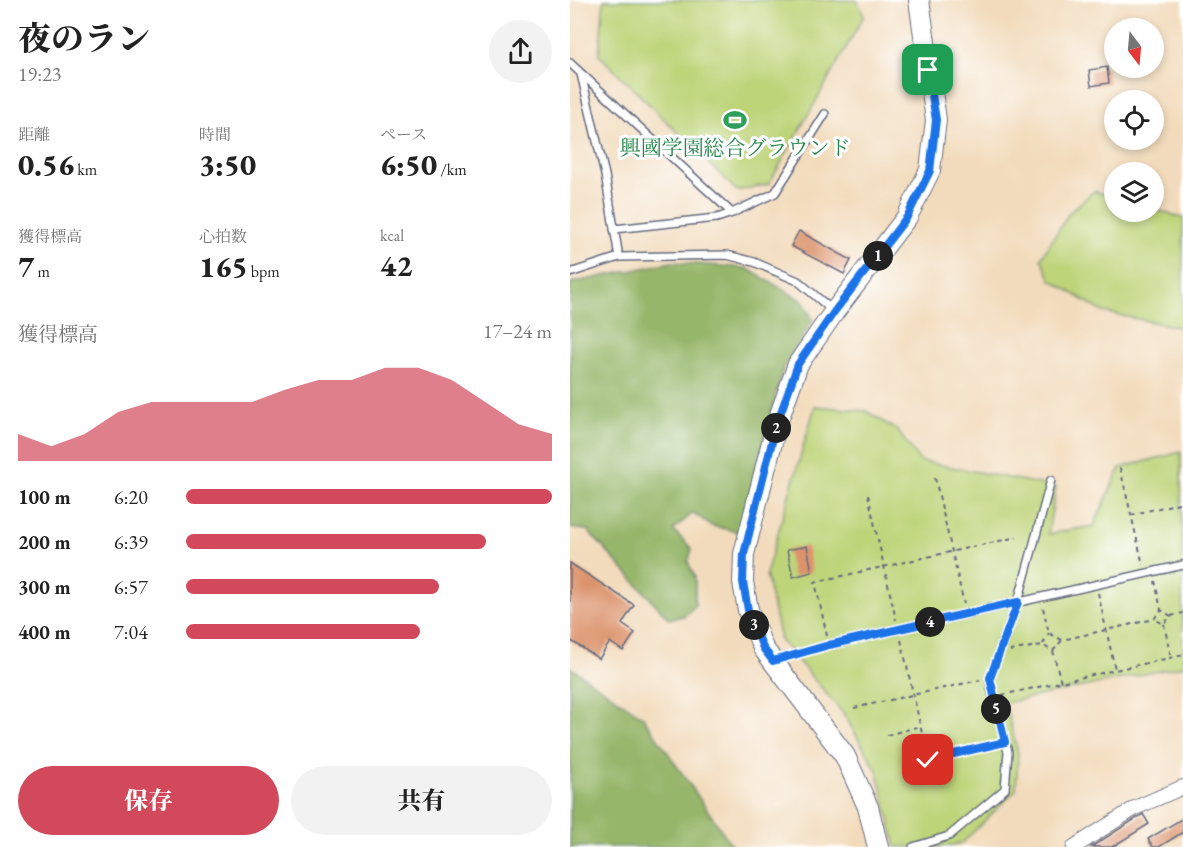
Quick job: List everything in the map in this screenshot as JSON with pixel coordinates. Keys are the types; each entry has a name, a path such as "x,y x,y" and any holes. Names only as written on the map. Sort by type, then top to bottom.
{"street":[{"path":"878,847 868,807 845,756 763,648 748,610 743,582 744,554 776,426 798,364 834,312 907,217 930,171 936,120 919,0"},
{"path":"1074,847 1135,808 1183,787"}],"lane":[{"path":"570,63 732,213"},
{"path":"581,74 605,176 619,257"},
{"path":"614,229 717,218 775,193 825,114"},
{"path":"570,273 619,257 727,255 754,262 798,281 834,312"},
{"path":"913,847 949,836 1005,789 1008,752 990,678 1018,602 1051,480"},
{"path":"773,661 829,645 1183,565"}],"path":[{"path":"1120,468 1148,573 1161,610 1171,616"},
{"path":"935,478 966,614"},
{"path":"1131,515 1183,502"},
{"path":"829,645 815,582 1017,537"},
{"path":"1096,584 1115,670"},
{"path":"1041,597 1049,633 1042,645"},
{"path":"1154,620 1161,610"},
{"path":"1164,624 1171,616 1183,613"},
{"path":"1053,651 1062,640 1154,620 1164,624"},
{"path":"1164,624 1171,658"},
{"path":"1049,633 1062,640"},
{"path":"999,654 1042,645 1053,651 1060,682"},
{"path":"993,697 1183,655"},
{"path":"854,708 990,678"},
{"path":"887,735 921,726"},
{"path":"918,762 1005,742"}],"green space":[{"name":"興國学園総合グラウンド","path":"604,0 857,0 864,16 769,184 737,191 599,55"},
{"path":"1094,191 1104,194 1104,222 1164,222 1164,212 1183,218 1183,328 1103,312 1051,280 1041,258 1069,213"},
{"path":"672,262 746,268 803,301 813,320 783,368 739,532 712,526 693,513 673,530 692,549 688,562 695,577 695,606 684,616 669,619 587,530 570,528 570,283"},
{"path":"815,406 866,411 897,430 920,461 1056,487 1048,534 1094,526 1120,468 1181,452 1183,666 1005,703 1018,753 1016,790 962,843 941,847 896,847 877,770 843,713 780,640 766,574"},
{"path":"570,667 643,717 733,847 570,847"}],"building":[{"path":"1104,68 1104,78 1108,78 1109,83 1091,86 1089,70"},
{"path":"799,231 851,260 844,274 791,246"},
{"path":"807,546 812,572 793,577 787,550"},
{"path":"570,563 634,605 622,624 635,633 623,651 610,642 599,659 570,640"},
{"path":"1143,814 1149,824 1112,847 1091,847"},
{"path":"1183,818 1183,832 1159,847 1153,847 1148,839"}],"place":[{"name":"興國学園総合グラウンド","path":"735,120"}],"route":[{"path":"928,70 936,120 930,171 907,217 834,312 798,364 776,426 744,554 743,582 748,610 763,648 773,661 829,645 1018,602 990,678 1005,742 928,760"}]}
